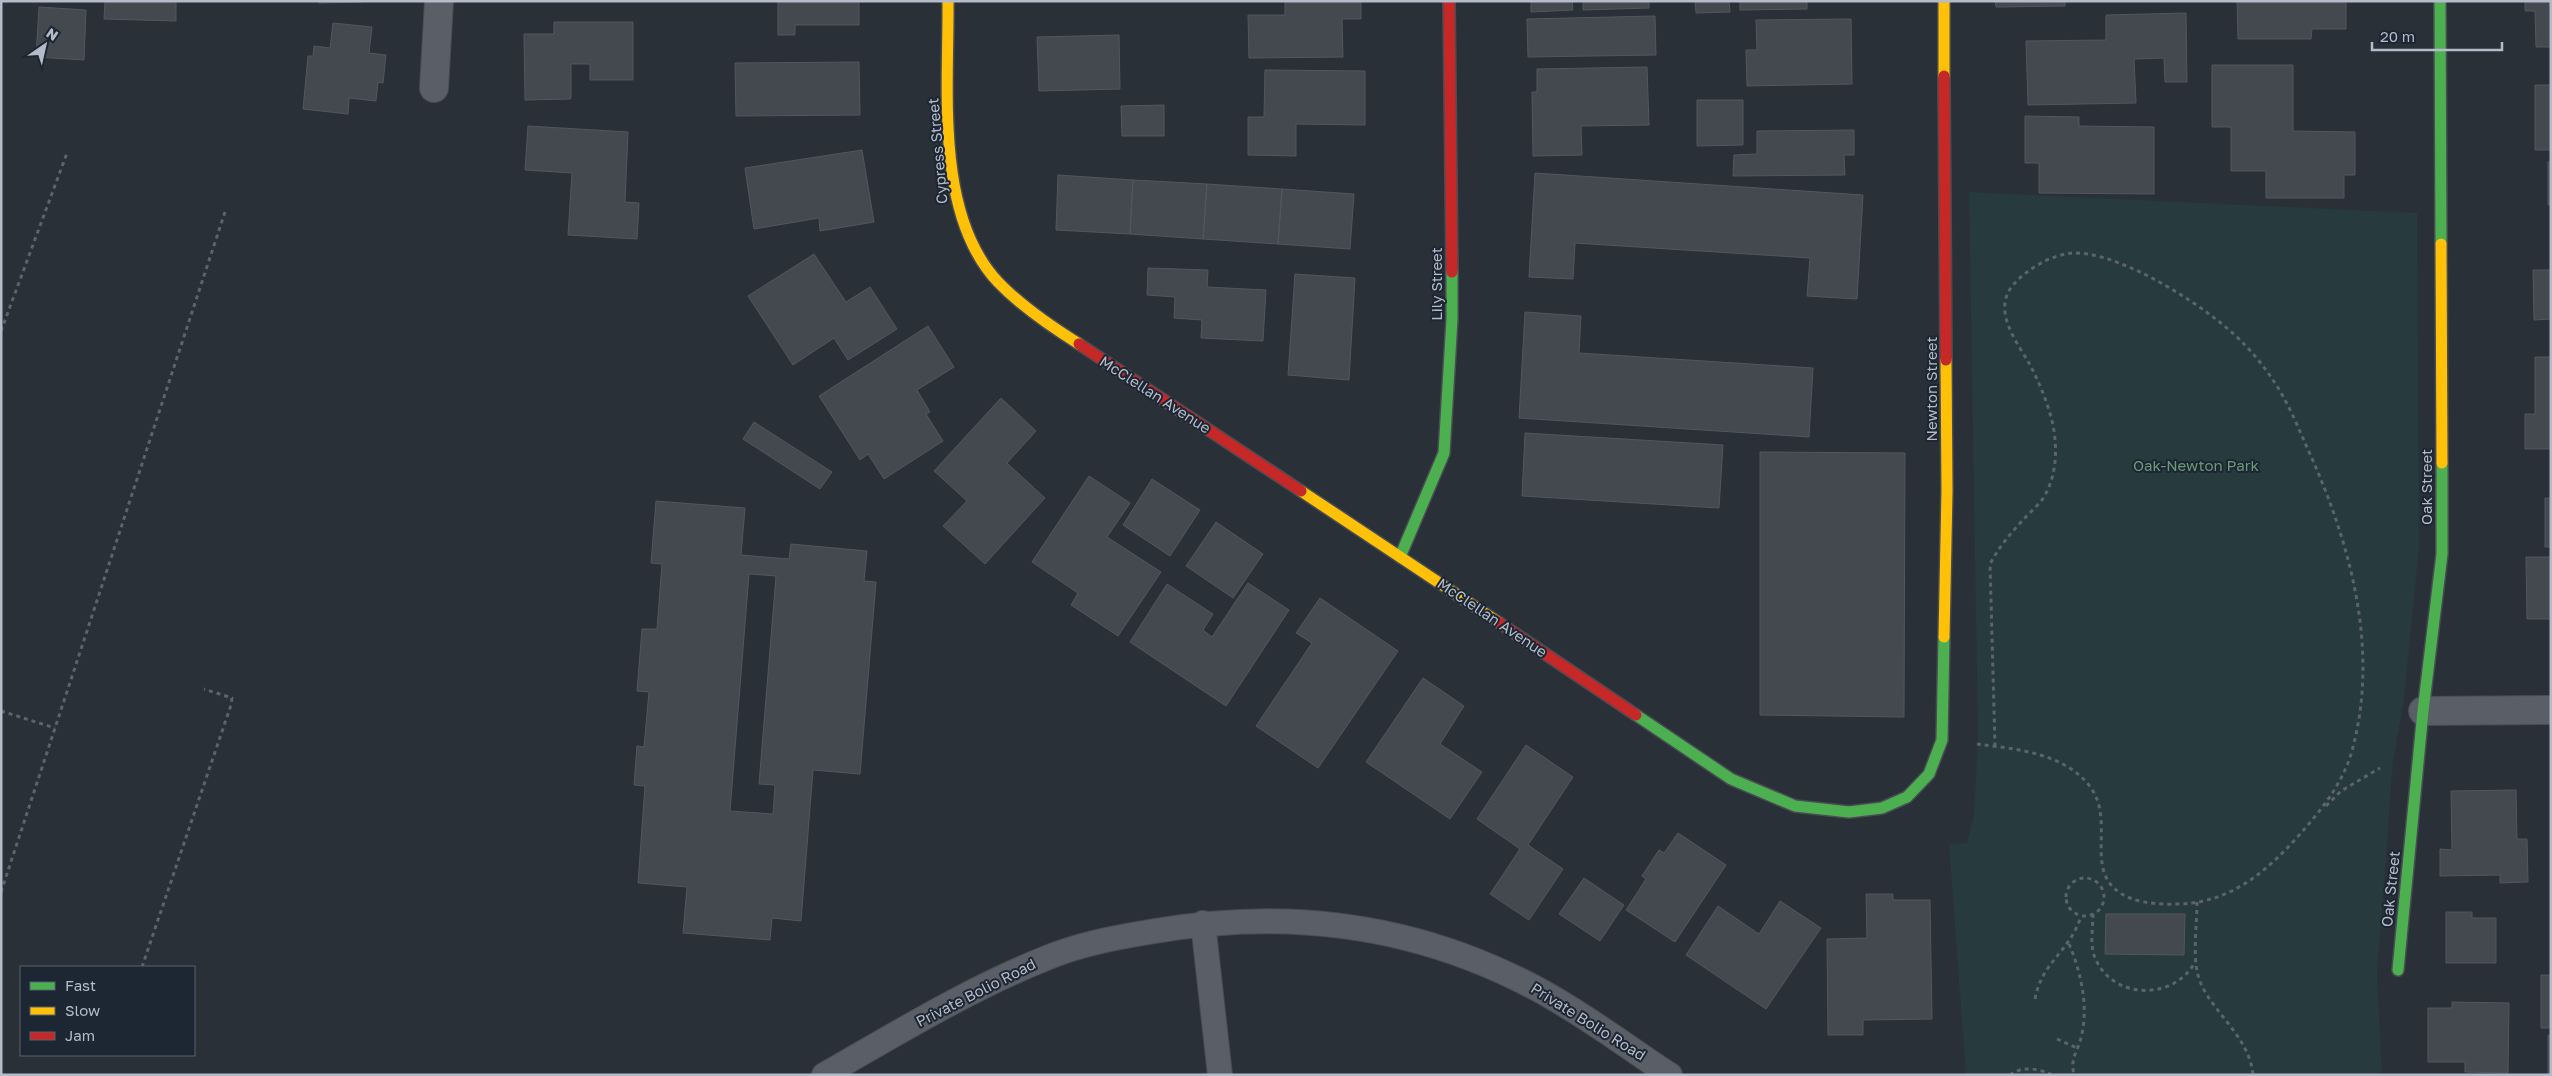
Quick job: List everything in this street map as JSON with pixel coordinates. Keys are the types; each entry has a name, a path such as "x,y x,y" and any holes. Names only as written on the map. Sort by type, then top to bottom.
{"street":[{"path":"434,88 439,1"},
{"name":"Cypress Street","path":"948,1 949,137 953,181 960,217 978,254 997,281 1032,313 1072,340"},
{"name":"Lily Street","path":"1400,557 1444,453 1452,319 1449,1"},
{"name":"Newton Street","path":"1929,774 1942,740 1947,491 1944,1"},
{"name":"Oak Street","path":"2398,970 2423,711 2442,554 2440,1"},
{"name":"McClellan Avenue","path":"1072,340 1731,779 1795,806 1850,812 1882,808 1908,797 1929,774"},
{"path":"2423,711 2551,710"}],"lane":[{"name":"Private Bolio Road","path":"824,1075 994,981 1046,958 1124,936 1203,923 1276,920 1345,926 1396,934 1443,948 1540,990 1670,1075"},
{"path":"1203,923 1220,1075"}],"path":[{"path":"1,331 67,153"},
{"path":"1,892 226,209"},
{"path":"1995,746 1990,564 1998,548 2043,498 2052,478 2057,451 2053,424 2043,392 2009,330 2004,309 2010,288 2029,271 2048,259 2074,253 2131,266 2208,314 2244,343 2274,381 2326,488 2350,568 2364,667 2360,714 2352,750 2340,780 2322,810"},
{"path":"142,966 231,705 232,698 204,689"},
{"path":"1,711 54,728"},
{"path":"1942,740 1995,746 2047,757 2073,770 2091,789 2101,810 2101,864 2108,883 2119,893 2139,901 2187,904 2232,893 2243,886 2289,846 2341,791 2366,774 2393,762 2419,761"},
{"path":"2085,879 2096,883 2100,887 2103,900 2098,910 2093,914 2081,916 2075,914 2068,904 2066,892 2073,882 2085,879"},
{"path":"2100,887 2108,883"},
{"path":"2197,902 2197,972 2203,987 2245,1047 2253,1075"},
{"path":"2093,914 2092,950 2106,975 2120,985 2136,990 2153,991 2168,987 2191,970 2197,959"},
{"path":"2035,999 2037,984 2046,969 2069,944 2081,916"},
{"path":"2069,944 2076,962 2083,991 2081,1038 2072,1063 2074,1075"},
{"path":"2057,1039 2077,1048"},
{"path":"2010,1075 2015,1071 2037,1068 2053,1075"}],"green space":[{"name":"Oak-Newton Park","path":"1969,192 2417,213 2419,547 2404,699 2393,762 2377,974 2382,1075 1966,1075 1949,844 1967,843 1974,815 1978,739"}],"building":[{"path":"105,1 176,1 176,21 104,19"},
{"path":"319,1 362,1 362,2 319,3"},
{"path":"778,1 859,1 859,25 795,25 795,35 778,35"},
{"path":"1285,1 1361,1 1361,19 1342,19 1343,57 1249,58 1248,15 1285,15"},
{"path":"1531,1 1572,1 1573,10 1531,12"},
{"path":"1583,1 1649,1 1649,8 1583,10"},
{"path":"1695,1 1729,1 1730,12 1696,13"},
{"path":"1740,1 1807,1 1807,9 1740,10"},
{"path":"1995,1 2065,1 2065,6 1996,7"},
{"path":"2237,1 2346,1 2346,29 2312,29 2311,39 2238,39"},
{"path":"2525,1 2551,1 2551,47 2536,47 2535,11 2525,11"},
{"path":"39,7 86,10 84,60 36,57"},
{"path":"2186,13 2187,82 2165,82 2164,58 2134,59 2136,103 2028,105 2026,41 2106,40 2106,15"},
{"path":"1655,16 1656,55 1528,57 1527,19"},
{"path":"1851,19 1852,84 1747,86 1746,50 1757,50 1756,20"},
{"path":"554,22 633,22 633,80 590,80 590,64 571,64 571,99 525,100 524,34 554,34"},
{"path":"333,23 372,27 369,53 386,55 383,83 378,82 376,101 349,98 348,114 303,109 308,56 313,56 314,46 330,48"},
{"path":"1119,35 1120,89 1039,91 1037,37"},
{"path":"859,62 860,115 736,116 735,63"},
{"path":"2212,65 2293,65 2293,131 2355,132 2355,175 2344,175 2344,198 2266,198 2266,171 2231,171 2231,127 2212,127"},
{"path":"1647,67 1649,125 1581,126 1582,155 1533,156 1532,92 1537,92 1537,69"},
{"path":"1265,70 1365,71 1365,125 1296,124 1296,156 1248,155 1248,117 1264,117"},
{"path":"2535,85 2551,85 2551,150 2535,150"},
{"path":"1697,100 1743,100 1743,145 1697,146"},
{"path":"1164,105 1164,136 1122,136 1121,106"},
{"path":"2025,116 2079,117 2079,126 2154,127 2154,194 2039,193 2039,163 2025,163"},
{"path":"528,126 628,132 625,202 639,203 637,239 568,235 572,173 525,170"},
{"path":"1854,130 1854,155 1844,155 1845,175 1733,176 1734,155 1757,154 1757,131"},
{"path":"862,150 874,222 820,231 819,218 754,229 745,168"},
{"path":"2548,162 2551,162 2551,205 2548,205"},
{"path":"1535,173 1863,195 1857,299 1807,296 1810,258 1575,243 1573,279 1529,277"},
{"path":"1058,175 1133,180 1130,234 1056,230"},
{"path":"1133,180 1207,184 1203,239 1130,234"},
{"path":"1207,184 1282,189 1278,244 1203,239"},
{"path":"1282,189 1354,194 1350,249 1278,244"},
{"path":"814,254 846,302 870,287 897,329 848,360 834,338 793,365 748,296"},
{"path":"1148,268 1208,270 1207,287 1266,290 1263,341 1201,338 1202,320 1174,318 1175,297 1147,295"},
{"path":"2533,270 2551,270 2551,319 2534,320"},
{"path":"1295,274 1355,278 1349,380 1288,375"},
{"path":"1525,312 1581,316 1579,353 1813,368 1809,437 1519,418"},
{"path":"928,326 954,367 917,390 930,412 926,414 943,441 884,479 868,454 860,460 819,396"},
{"path":"2535,357 2551,357 2551,449 2525,449 2525,414 2535,414"},
{"path":"1001,398 1036,431 1007,463 1045,498 985,564 943,526 967,501 934,471"},
{"path":"754,422 832,472 820,489 743,439"},
{"path":"1525,433 1723,445 1719,508 1522,496"},
{"path":"1760,452 1905,453 1904,717 1760,715"},
{"path":"1089,476 1130,503 1107,537 1161,572 1118,636 1071,605 1078,593 1032,562"},
{"path":"1152,479 1200,510 1170,556 1123,525"},
{"path":"2545,498 2551,498 2551,547 2545,547"},
{"path":"656,501 745,508 741,555 789,559 791,544 867,551 864,581 876,582 860,774 813,770 801,921 772,918 770,940 683,933 687,887 638,883 645,786 634,785 637,746 644,747 649,692 637,691 642,629 657,629 662,564 651,563","holes":["749,574 776,576 759,784 775,785 773,814 730,811"]},
{"path":"1216,522 1263,554 1233,598 1186,566"},
{"path":"2526,557 2551,557 2551,619 2527,619"},
{"path":"1248,583 1289,610 1226,706 1130,642 1167,584 1213,614 1203,630 1212,637"},
{"path":"1320,598 1398,651 1318,768 1256,726 1312,643 1296,633"},
{"path":"1423,678 1464,706 1440,744 1482,772 1450,819 1366,762"},
{"path":"1526,745 1573,777 1528,845 1563,869 1529,920 1490,894 1520,849 1477,819"},
{"path":"2516,790 2517,839 2527,839 2528,882 2500,883 2500,875 2440,876 2440,849 2452,850 2451,791"},
{"path":"1678,833 1726,865 1675,942 1626,910 1646,879 1642,876 1659,850 1664,853"},
{"path":"1584,878 1624,905 1600,941 1559,914"},
{"path":"1866,894 1893,894 1893,900 1930,900 1932,1019 1863,1020 1863,1035 1828,1035 1827,939 1867,938"},
{"path":"1780,901 1821,928 1766,1009 1686,955 1718,906 1759,934"},
{"path":"2446,912 2472,912 2472,918 2496,918 2496,963 2446,963"},
{"path":"2106,914 2185,914 2184,955 2105,954"},
{"path":"2541,975 2551,975 2551,1028 2541,1028"},
{"path":"2452,1002 2509,1003 2508,1073 2465,1072 2465,1062 2428,1062 2428,1008 2452,1008"},
{"path":"2548,1035 2551,1035 2551,1075 2548,1075"}],"traffic: fast":[{"path":"2440,1 2441,244"},
{"path":"1400,557 1444,453 1452,319 1452,272"},
{"path":"2398,970 2423,711 2442,554 2442,463"},
{"path":"1636,715 1731,779 1795,806 1849,812 1882,808 1907,797 1929,774 1942,740 1944,637"}],"traffic: slow":[{"path":"948,1 947,110 949,148 954,186 963,222 978,254 998,282 1037,316 1079,344"},
{"path":"1944,1 1944,76"},
{"path":"2441,244 2442,463"},
{"path":"1944,637 1947,491 1946,360"},
{"path":"1301,491 1498,622"}],"traffic: jam":[{"path":"1449,1 1452,272"},
{"path":"1944,76 1946,360"},
{"path":"1079,344 1301,491"},
{"path":"1498,622 1636,715"}]}
